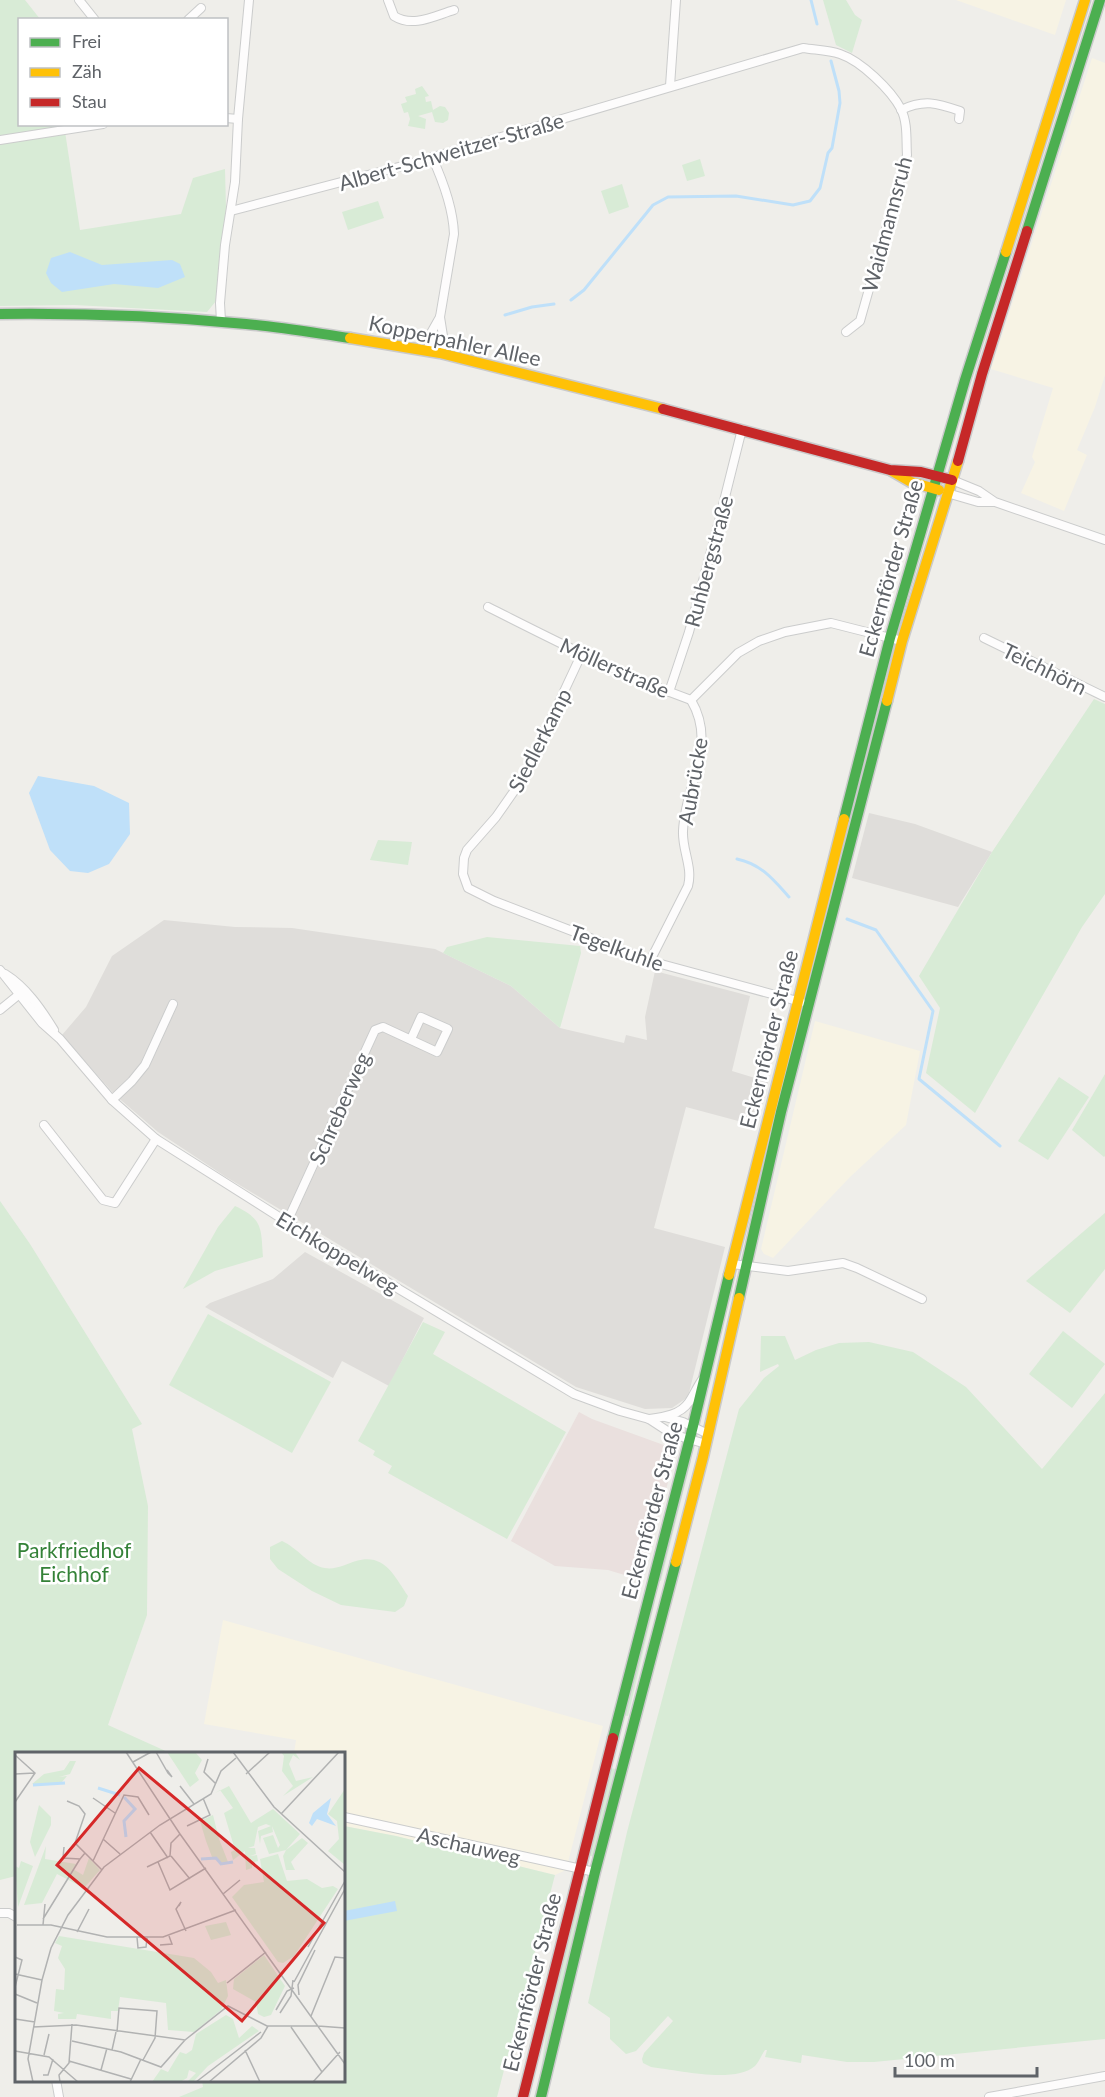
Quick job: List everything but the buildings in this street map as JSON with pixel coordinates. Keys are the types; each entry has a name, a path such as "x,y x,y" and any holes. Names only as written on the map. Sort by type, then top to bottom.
{"main road":[{"name":"Eckernförder Straße","path":"541,2097 595,1872 707,1439 803,1003 890,638 965,380 1085,0"},
{"name":"Eckernförder Straße","path":"523,2097 579,1869 690,1440 732,1264 902,641 982,374 1100,0"},
{"name":"Kopperpahler Allee","path":"0,314 72,313 221,321 337,335 428,350 742,429 890,470 921,472 952,480"},
{"name":"Kopperpahler Allee","path":"890,470 911,482 948,493"}],"street":[{"path":"79,0 94,18"},
{"path":"221,321 220,303 224,257 235,182 238,119 249,0"},
{"path":"388,0 394,16 406,22 414,22 454,10"},
{"path":"670,86 676,0"},
{"path":"190,18 201,8"},
{"name":"Albert-Schweitzer-Straße","path":"231,211 325,188 803,48"},
{"name":"Waidmannsruh","path":"803,48 838,53 856,62 878,80 901,110 906,132 907,155 860,321 846,332"},
{"path":"901,110 917,103 944,105 960,111 959,119"},
{"path":"228,118 238,119"},
{"path":"0,140 90,126"},
{"path":"428,350 431,333 440,317 454,244 454,228 446,192 432,157"},
{"path":"440,317 443,336 440,353"},
{"name":"Ruhbergstraße","path":"669,692 707,566 742,429"},
{"path":"952,480 979,491 995,502 1105,540"},
{"path":"948,493 978,501 995,502"},
{"name":"Möllerstraße","path":"488,607 582,653 691,700 738,653 759,641 785,632 831,623 902,641"},
{"name":"Teichhörn","path":"984,638 1105,697"},
{"name":"Siedlerkamp","path":"467,850 496,817 524,777 582,653"},
{"name":"Aubrücke","path":"650,961 690,879 683,834 685,808 703,744 699,712 691,700"},
{"name":"Tegelkuhle","path":"467,850 463,874 468,888 494,901 650,961 803,1003"},
{"name":"Eichkoppelweg","path":"0,971 11,978 21,992 41,1010 60,1039 112,1100 156,1139 287,1222 574,1394 604,1406 649,1419 672,1434 690,1440 707,1439"},
{"path":"0,1010 21,992"},
{"path":"112,1100 145,1065 173,1004"},
{"name":"Schreberweg","path":"287,1222 375,1030 383,1027 437,1052 448,1029 421,1017 411,1039"},
{"path":"44,1125 103,1200 115,1203 156,1139"},
{"path":"732,1264 794,1270 843,1263 922,1299"},
{"name":"Eichkoppelweg","path":"649,1419 675,1414 686,1406 704,1378"},
{"name":"Eichkoppelweg","path":"665,1417 693,1426 707,1439"},
{"name":"Aschauweg","path":"345,1818 595,1872"},
{"path":"0,1913 9,1913 15,1916"},
{"path":"989,2097 1105,2076"},
{"path":"56,2082 59,2097"}],"shaded area":[{"path":"956,0 1066,0 1055,35"},
{"path":"1092,58 1105,63 1105,375 1095,407 1077,450 1087,455 1064,511 1021,493 1035,462 1032,457 1053,388 991,369"},
{"path":"869,813 915,824 992,852 958,907 852,878"},
{"path":"164,920 235,927 292,928 435,949 511,986 560,1028 624,1043 626,1035 647,1040 645,1017 655,971 750,996 732,1071 768,1082 757,1126 686,1107 654,1228 725,1247 688,1397 672,1408 645,1409 576,1387 226,1177 158,1132 115,1095 62,1035 86,1007 112,956"},
{"path":"815,1021 920,1051 906,1125 850,1177 773,1258 764,1254 761,1249"},
{"path":"305,1252 424,1318 389,1386 342,1361 333,1378 205,1307 273,1279"},
{"path":"579,1412 592,1419 672,1448 675,1457 641,1580 608,1570 555,1566 511,1541"},
{"path":"223,1620 603,1726 566,1870 555,1875 396,1836 345,1826 345,1752 294,1752 296,1740 204,1724"}],"green space":[{"path":"0,0 25,0 39,18 18,18 18,126 64,126 80,230 181,214 193,178 225,169 226,208 216,301 207,312 74,305 0,306"},
{"path":"823,0 846,0 855,15 862,20 852,53 836,45"},
{"path":"422,86 429,96 425,97 426,102 431,101 433,110 440,106 445,107 449,113 448,120 443,123 435,122 432,112 418,116 426,119 425,129 408,126 410,119 408,112 404,113 401,104 407,102 405,97 416,94 415,89"},
{"path":"700,159 705,176 687,181 682,165"},
{"path":"622,184 629,207 609,214 601,191"},
{"path":"378,201 384,218 348,230 342,212"},
{"path":"1094,699 1105,704 1105,894 1082,927 975,1113 926,1073 940,1008 919,976 992,852"},
{"path":"378,840 412,842 408,865 370,860"},
{"path":"487,937 580,946 581,953 560,1028 511,986 443,953 447,947"},
{"path":"1105,1074 1105,1156 1104,1157 1072,1130"},
{"path":"1059,1077 1089,1097 1048,1160 1018,1141"},
{"name":"Parkfriedhof Eichhof","path":"0,1201 30,1244 142,1424 132,1429 148,1506 147,1615 108,1725 168,1752 15,1752 15,1876 0,1880"},
{"path":"235,1206 256,1220 261,1232 263,1257 215,1271 183,1289 218,1227"},
{"path":"1105,1213 1105,1269 1070,1313 1026,1281"},
{"path":"208,1314 331,1382 292,1453 169,1385"},
{"path":"423,1322 445,1332 433,1354 566,1432 507,1539 388,1473 392,1466 373,1455 375,1451 358,1441"},
{"path":"1063,1331 1105,1364 1072,1408 1029,1374"},
{"path":"761,1336 785,1336 795,1360 839,1343 869,1342 913,1352 966,1387 1042,1469 1105,1393 1105,2039 874,2062 847,2062 802,2055 801,2063 765,2057 767,2050 765,2050 755,2066 746,2071 734,2074 705,2074 651,2067 643,2063 644,2053 673,2021 668,2016 636,2051 626,2054 610,2039 610,2018 588,2003 627,1832 739,1409 764,1378 779,1366 778,1364 760,1372"},
{"path":"689,1460 691,1461 661,1581 658,1581"},
{"path":"282,1541 319,1567 337,1567 366,1559 382,1563 393,1574 408,1596 404,1606 395,1612 341,1605 312,1591 278,1569 270,1559 270,1547"},
{"path":"653,1601 655,1601 628,1716 623,1715"},
{"path":"610,1768 616,1769 594,1857 588,1855"},
{"path":"345,1826 396,1836 555,1875 497,2097 179,2097 203,2087 202,2082 345,2082"},
{"path":"578,1895 584,1897 537,2097 534,2097 541,2069 550,2007"}],"water":[{"path":"70,252 102,265 172,260 180,264 185,277 158,288 114,284 62,292 51,283 46,273 51,258"},
{"path":"38,776 94,786 129,803 130,834 109,864 88,873 70,871 50,850 29,793"},
{"path":"395,1901 397,1911 345,1921 345,1911"}],"waterway":[{"path":"811,0 817,24"},
{"path":"571,300 584,290 653,205 668,197 736,196 793,205 810,201 820,188 828,153 832,148 840,103 831,61"},
{"path":"505,315 532,307 554,304"},
{"path":"737,859 760,868 789,897"},
{"path":"847,919 876,930 933,1011 919,1079 1000,1146"}],"traffic: fast":[{"path":"1027,231 1100,0"},
{"path":"844,819 890,638 965,380 1006,252"},
{"path":"0,314 184,319 272,327 350,338"},
{"path":"739,1298 781,1112 887,701"},
{"path":"613,1738 729,1275"},
{"path":"541,2097 595,1872 676,1562"}],"traffic: slow":[{"path":"1006,252 1085,0"},
{"path":"350,338 440,353 663,409"},
{"path":"887,701 902,641 958,461"},
{"path":"892,471 911,482 939,490"},
{"path":"729,1275 844,819"},
{"path":"676,1562 703,1457 739,1298"}],"traffic: jam":[{"path":"958,461 982,374 1027,231"},
{"path":"663,409 890,470 921,472 952,480"},
{"path":"523,2097 613,1738"}]}
